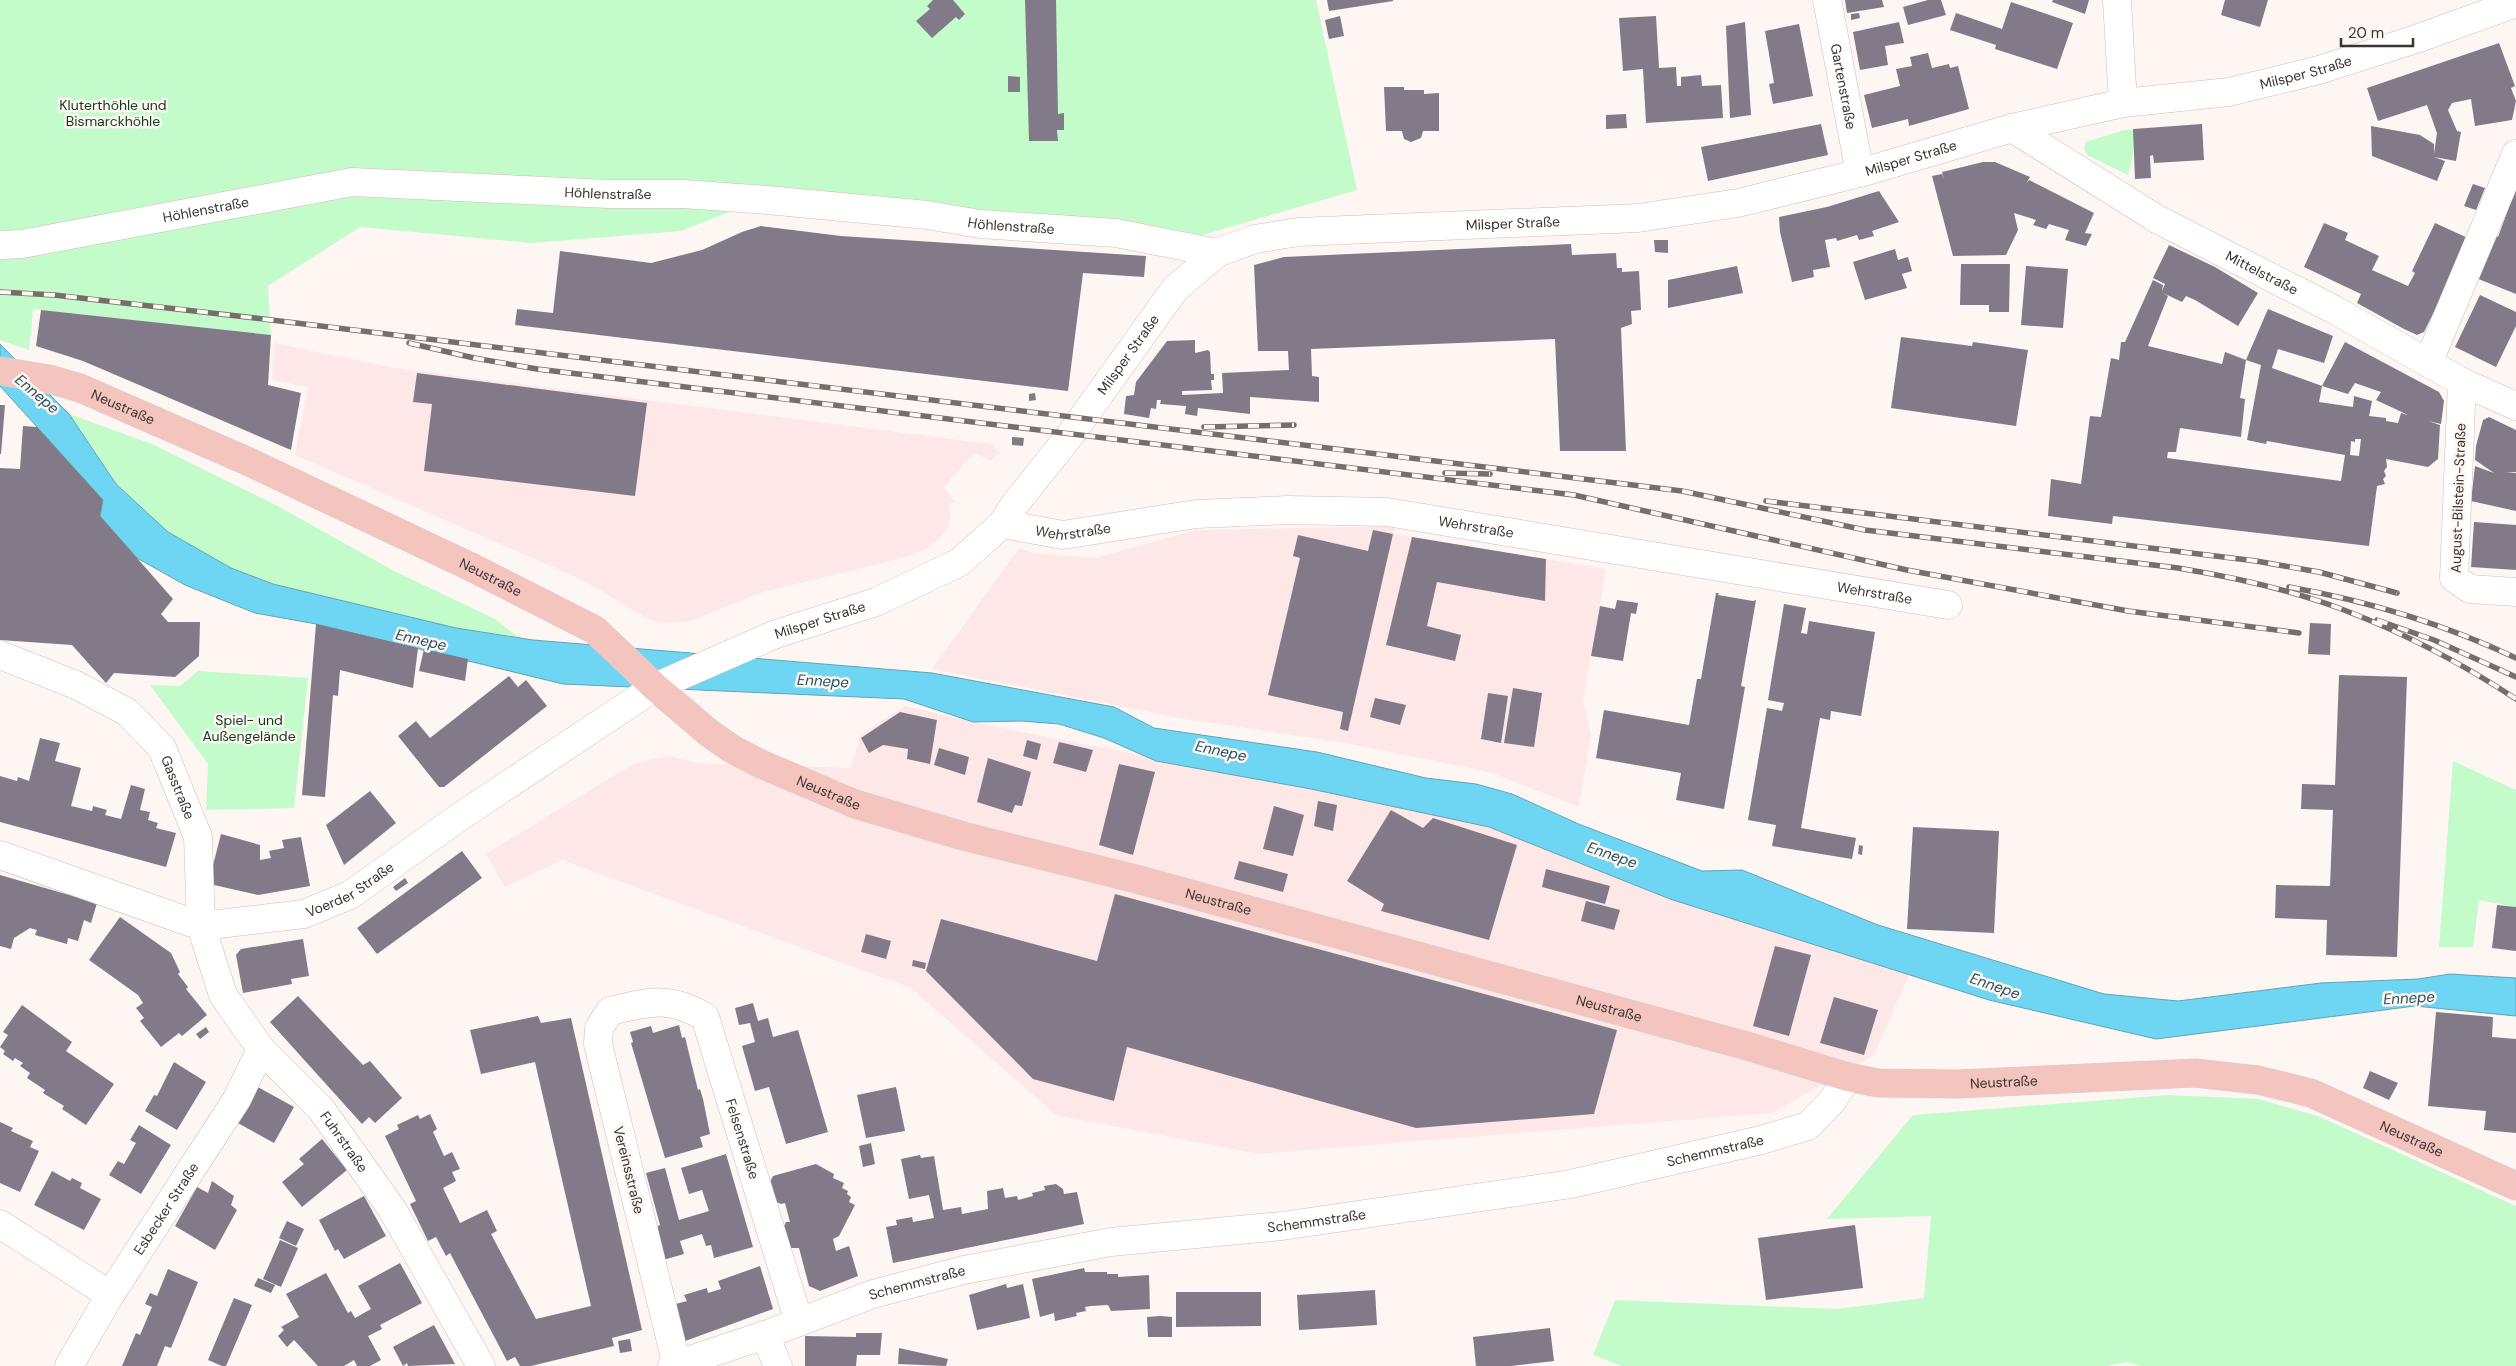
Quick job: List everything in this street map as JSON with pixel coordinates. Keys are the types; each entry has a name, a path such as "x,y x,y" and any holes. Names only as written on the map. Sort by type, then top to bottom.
{"main road":[{"name":"Neustraße","path":"0,371 49,379 111,402 247,462 469,566 595,630 655,687 709,733 732,749 761,764 863,806 963,836 1109,872 1634,1015 1848,1076 1878,1082 1958,1084 2163,1073 2225,1075 2258,1080 2329,1100 2516,1186"}],"street":[{"name":"Gartenstraße","path":"1827,0 1860,173"},
{"path":"2117,0 2123,103"},
{"name":"Milsper Straße","path":"655,687 776,634 876,602 960,562 1002,524 1015,504 1071,434 1175,289 1217,253 1255,239 1298,232 1638,218 1738,203 1860,173 2012,128 2123,103 2228,92 2319,70 2514,10"},
{"name":"Mittelstraße","path":"2012,128 2158,219 2333,309 2462,382 2516,406"},
{"path":"2428,363 2514,167"},
{"name":"Höhlenstraße","path":"0,245 22,244 352,182 609,194 684,194 767,200 927,215 980,224 1116,233 1217,253"},
{"name":"August-Bilstein-Straße","path":"2462,382 2454,578 2470,589 2516,592"},
{"name":"Wehrstraße","path":"1002,524 1063,535 1196,514 1288,510 1387,512 1948,605"},
{"name":"Gasstraße","path":"0,655 76,685 127,712 162,748 198,837 201,926"},
{"name":"Voerder Straße","path":"0,856 201,926 304,914 350,895 458,818 655,687"},
{"name":"Fuhrstraße","path":"201,926 223,995 260,1049 321,1109 392,1210 481,1366"},
{"name":"Felsenstraße","path":"643,1004 666,1002 688,1007 704,1018 799,1322"},
{"name":"Vereinsstraße","path":"643,1004 610,1011 599,1028 598,1044 675,1366"},
{"name":"Esbecker Straße","path":"69,1366 110,1295 237,1099 260,1049"},
{"name":"Schemmstraße","path":"765,1335 882,1291 964,1270 1111,1242 1282,1226 1590,1180 1761,1140 1808,1126 1832,1101 1848,1076"},
{"path":"0,1224 110,1295"},
{"path":"675,1366 765,1335 778,1366"}],"shaded area":[{"path":"274,343 395,368 991,444 1001,454 994,456 991,461 974,453 944,487 954,502 949,504 951,516 948,527 942,536 927,549 899,559 763,592 688,622 660,623 643,616 581,579 295,455 308,387 272,380"},
{"path":"1395,526 1393,534 1606,569 1583,701 1591,734 1579,807 1489,772 1345,743 1180,718 932,669 1019,548 1032,553 1095,558 1196,530"},
{"path":"905,706 973,722 1311,789 1489,827 1670,899 1909,975 1874,1055 1772,1113 1258,1154 1056,1115 911,988 562,860 505,887 486,854 633,764 668,756 700,763 851,768 860,735"}],"green space":[{"name":"Kluterthöhle und Bismarckhöhle","path":"0,0 1316,0 1357,190 1185,240 762,199 681,231 531,243 360,227 268,286 271,335 33,309 29,350 0,340"},
{"path":"2124,130 2134,130 2133,155 2128,175 2089,156 2084,148 2086,142"},
{"path":"69,414 152,444 276,505 394,571 495,619 518,637 456,628 273,584 231,568 168,532 116,484"},
{"name":"Spiel- und Außengelände","path":"198,671 308,678 294,808 206,810 208,764 150,685 180,686"},
{"path":"2453,761 2516,790 2516,907 2479,900 2473,947 2439,947"},
{"path":"2169,1095 2258,1099 2318,1116 2516,1206 2516,1366 2141,1366 2127,1362 2106,1366 1622,1366 1593,1355 1615,1300 1837,1309 1924,1298 1931,1216 1827,1219 1913,1115"}],"water":[{"name":"Ennepe","path":"0,344 69,414 116,484 168,532 231,568 273,584 456,628 533,640 932,673 1114,707 1154,728 1317,752 1426,778 1476,784 1512,794 1581,825 1702,871 1742,870 1878,925 2104,994 2178,1001 2321,983 2418,979 2450,974 2516,978 2516,1016 2415,1006 2156,1039 1989,1000 1670,899 1489,827 1311,789 1156,761 1104,738 1059,724 1022,721 973,722 904,699 563,684 316,624 255,613 185,585 137,558 100,516 103,500 0,386"}],"building":[{"path":"933,0 953,0 965,14 959,20 956,17 932,38 916,21 930,9 927,6"},
{"path":"1025,0 1056,0 1058,114 1064,113 1064,130 1057,130 1058,141 1029,141"},
{"path":"1327,0 1393,0 1393,1 1329,11"},
{"path":"1845,0 1882,0 1884,7 1847,13"},
{"path":"1928,0 1941,0 1946,15 1908,25 1903,7"},
{"path":"2053,0 2089,0 2085,14 2052,2"},
{"path":"2225,0 2268,0 2260,27 2221,15"},
{"path":"2011,2 2073,23 2057,69 1995,49 1996,45 1950,30 1956,13 2002,29"},
{"path":"1859,13 1860,18 1851,20 1851,14"},
{"path":"1340,16 1344,36 1329,39 1325,20"},
{"path":"1656,16 1659,68 1676,67 1677,86 1681,86 1681,77 1701,75 1702,86 1721,85 1723,118 1646,123 1643,69 1623,71 1619,18"},
{"path":"1745,22 1751,115 1730,118 1726,26"},
{"path":"1899,22 1904,43 1885,46 1888,65 1860,70 1853,32"},
{"path":"1799,24 1813,96 1773,104 1769,84 1774,83 1765,31"},
{"path":"2499,43 2515,86 2511,88 2516,101 2512,120 2475,126 2471,99 2452,103 2448,110 2457,131 2461,132 2456,161 2434,157 2445,161 2437,181 2372,156 2371,126 2420,135 2434,144 2434,154 2437,133 2427,105 2378,121 2367,88"},
{"path":"1928,53 1932,68 1949,64 1950,68 1958,66 1969,109 1909,126 1908,119 1872,128 1864,95 1900,86 1896,69 1912,66 1910,57"},
{"path":"1008,76 1020,77 1020,92 1008,92"},
{"path":"1384,87 1424,90 1424,94 1439,93 1439,131 1423,131 1421,138 1411,142 1404,139 1402,131 1386,131"},
{"path":"1626,114 1627,128 1606,129 1606,115"},
{"path":"1821,124 1828,155 1708,181 1701,147"},
{"path":"2202,124 2204,160 2154,163 2153,155 2150,156 2151,178 2135,179 2133,129"},
{"path":"1983,162 1995,162 2030,177 2026,184 2029,180 2094,213 2085,233 2092,234 2086,246 2065,240 2069,230 2049,224 2046,229 2033,225 2036,220 2014,213 2018,230 2006,255 1953,256 1932,176 1942,174 1944,180 1942,172"},
{"path":"2473,184 2485,188 2476,210 2464,206"},
{"path":"2516,188 2516,294 2476,278 2494,234 2498,237"},
{"path":"1879,191 1899,222 1872,231 1874,236 1859,240 1857,235 1837,241 1836,238 1825,240 1830,267 1813,270 1814,277 1792,282 1780,232 1779,217 1827,207"},
{"path":"2324,223 2348,233 2345,240 2379,256 2372,270 2408,286 2415,273 2412,271 2435,223 2470,239 2424,332 2417,335 2404,329 2357,303 2361,294 2304,267"},
{"path":"761,226 841,236 1146,256 1144,277 1083,273 1068,391 515,325 517,309 553,313 560,251 651,263 702,250 742,232"},
{"path":"1654,240 1668,240 1668,253 1655,252"},
{"path":"1571,244 1572,255 1616,253 1617,268 1622,268 1622,272 1639,271 1641,310 1631,311 1632,324 1621,328 1626,451 1560,451 1555,339 1311,349 1312,376 1319,377 1319,402 1250,397 1250,414 1198,408 1197,416 1185,414 1186,406 1160,404 1161,400 1157,400 1156,409 1151,408 1149,418 1124,414 1126,396 1134,395 1136,382 1167,341 1195,340 1195,353 1208,350 1210,352 1211,374 1214,374 1214,380 1211,380 1212,390 1182,391 1182,395 1223,393 1222,373 1289,370 1288,351 1258,351 1254,265 1284,257"},
{"path":"2169,245 2215,267 2258,293 2238,326 2186,296 2182,302 2163,293 2168,296 2148,346 2222,364 2225,352 2246,360 2268,309 2333,336 2324,363 2278,349 2272,368 2322,386 2345,342 2439,392 2444,401 2441,424 2428,421 2440,425 2438,459 2428,467 2386,459 2387,467 2384,471 2386,476 2383,479 2385,484 2377,486 2369,546 2113,516 2112,524 2048,516 2051,479 2081,484 2090,416 2101,417 2111,358 2119,360 2121,342 2125,342 2153,280 2163,285 2162,291 2165,284 2153,278","holes":["2246,360 2261,365 2247,440 2266,444 2267,441 2345,455 2341,481 2167,458 2168,452 2176,452 2180,428 2241,437 2245,399 2240,398","2355,383 2381,392 2376,400 2408,415 2401,413 2398,423 2386,421 2386,418 2369,416 2372,401 2354,396 2353,407 2319,402 2322,386 2348,394","2355,439 2361,439 2359,456 2350,455 2351,441 2355,442"]},
{"path":"1895,249 1898,260 1908,257 1912,271 1902,274 1907,288 1865,300 1853,262"},
{"path":"1961,264 2010,264 2009,312 1989,312 1989,305 1960,305"},
{"path":"1737,266 1743,293 1668,308 1668,280"},
{"path":"2026,266 2068,269 2063,328 2021,325"},
{"path":"2480,295 2516,312 2516,326 2496,367 2455,347"},
{"path":"41,310 271,335 268,385 301,393 291,450 83,361 36,346"},
{"path":"1901,337 1972,346 1973,342 2028,350 2016,426 1891,408"},
{"path":"417,373 647,403 635,496 424,471 432,404 413,402"},
{"path":"1035,393 1036,400 1029,401 1029,394"},
{"path":"0,405 5,405 1,454 0,454"},
{"path":"2489,417 2516,430 2516,472 2506,472 2516,473 2516,511 2471,501 2475,466 2494,473 2475,460 2476,446 2483,420"},
{"path":"23,426 37,427 103,500 100,516 173,599 161,614 168,622 200,622 199,656 175,677 114,673 106,683 72,645 0,640 0,468 20,469"},
{"path":"1012,437 1024,438 1023,446 1012,445"},
{"path":"2474,522 2516,525 2516,570 2471,567"},
{"path":"1373,530 1393,534 1348,731 1340,729 1343,712 1268,695 1300,558 1293,556 1298,535 1368,551"},
{"path":"1412,537 1546,559 1545,601 1437,582 1427,626 1461,635 1455,661 1386,645"},
{"path":"1716,593 1719,593 1718,595 1756,600 1741,686 1745,687 1724,809 1676,800 1681,773 1596,758 1604,710 1689,725 1697,679 1701,679"},
{"path":"1617,600 1638,603 1636,614 1631,613 1623,661 1591,656 1600,606 1615,609"},
{"path":"1784,604 1806,608 1801,633 1807,634 1809,621 1875,632 1861,716 1831,711 1830,720 1820,718 1801,828 1856,838 1852,859 1772,846 1776,825 1748,820 1767,708 1782,711 1784,703 1768,700"},
{"path":"2310,623 2331,624 2330,655 2308,654"},
{"path":"316,624 418,648 413,688 340,670 338,696 333,695 325,797 302,795"},
{"path":"424,649 468,659 465,681 419,671"},
{"path":"2339,675 2407,677 2397,957 2326,955 2327,920 2275,918 2276,885 2330,886 2333,810 2301,809 2302,784 2335,785"},
{"path":"509,676 518,687 526,680 547,706 444,787 439,787 398,736 416,721 430,738"},
{"path":"1513,688 1542,693 1534,747 1504,743"},
{"path":"1488,693 1508,696 1501,743 1481,739"},
{"path":"1375,698 1406,705 1400,725 1370,717"},
{"path":"900,712 937,720 930,764 907,759 908,749 883,745 869,753 861,738"},
{"path":"40,738 60,743 55,761 81,768 71,806 92,811 93,806 107,810 105,815 121,819 131,785 145,789 140,810 150,812 148,820 158,823 156,828 176,833 166,867 0,822 0,776 17,781 18,777 29,781"},
{"path":"1027,740 1041,744 1037,760 1023,756"},
{"path":"1059,742 1093,750 1086,772 1053,763"},
{"path":"939,748 969,757 965,775 934,765"},
{"path":"988,758 1031,772 1022,806 1015,805 1012,813 977,802"},
{"path":"1119,764 1155,772 1133,855 1099,845"},
{"path":"370,791 396,823 344,865 326,825"},
{"path":"1318,801 1337,805 1333,831 1314,826"},
{"path":"1274,806 1304,815 1293,856 1263,849"},
{"path":"1391,810 1423,828 1433,818 1517,845 1489,940 1381,911 1384,904 1347,881"},
{"path":"1913,827 1999,831 1994,933 1907,929"},
{"path":"221,834 260,845 260,860 271,858 269,851 284,848 282,840 301,837 310,886 258,895 214,885 210,877"},
{"path":"1859,845 1863,846 1862,855 1858,854"},
{"path":"462,851 482,878 377,954 357,928"},
{"path":"1239,861 1288,874 1283,892 1234,879"},
{"path":"1546,869 1610,886 1605,904 1542,887"},
{"path":"0,875 97,903 91,923 84,920 78,941 68,938 67,944 35,935 37,930 30,928 14,938 11,949 0,946"},
{"path":"405,878 408,883 396,891 393,887"},
{"path":"1115,894 1617,1030 1594,1114 1416,1128 1127,1047 1114,1101 1033,1079 926,971 941,919 1097,961"},
{"path":"1586,901 1620,910 1614,930 1581,921"},
{"path":"2497,905 2516,907 2516,951 2492,948"},
{"path":"120,917 171,953 180,972 178,974 188,987 186,989 207,1015 182,1036 179,1033 161,1047 140,1021 144,1018 136,1008 143,1003 138,995 89,960"},
{"path":"866,934 891,941 886,959 861,952"},
{"path":"303,939 309,976 291,979 292,984 243,993 236,955 241,949"},
{"path":"1775,946 1811,955 1789,1036 1753,1026"},
{"path":"913,960 926,963 925,969 912,966"},
{"path":"298,996 363,1065 370,1061 402,1098 375,1123 369,1117 362,1124 270,1022"},
{"path":"1834,997 1878,1010 1864,1055 1820,1043"},
{"path":"753,1003 758,1021 768,1018 773,1037 798,1030 828,1132 786,1144 769,1087 755,1091 742,1046 755,1042 750,1023 739,1025 735,1008"},
{"path":"22,1005 72,1042 66,1051 114,1084 86,1125 62,1109 64,1106 43,1093 45,1090 27,1078 30,1073 20,1066 23,1063 15,1058 13,1061 3,1054 5,1051 0,1047 8,1035 3,1032"},
{"path":"2436,1012 2493,1017 2492,1037 2516,1039 2516,1133 2484,1130 2486,1111 2428,1106"},
{"path":"538,1016 541,1023 571,1018 642,1330 612,1338 614,1346 531,1366 520,1366 515,1357 507,1361 450,1253 446,1256 436,1237 428,1241 410,1204 416,1201 385,1136 399,1129 397,1125 418,1115 420,1119 430,1114 437,1129 433,1132 444,1156 452,1152 460,1169 452,1172 456,1181 443,1188 460,1223 487,1210 497,1231 491,1234 536,1319 591,1306 535,1062 481,1074 470,1030"},
{"path":"679,1025 682,1038 685,1037 698,1090 700,1089 703,1099 710,1134 700,1137 703,1147 665,1158 631,1043 633,1042 630,1032 651,1026 653,1033"},
{"path":"206,1027 209,1032 200,1039 196,1034"},
{"path":"174,1062 206,1082 177,1130 145,1111 154,1095 157,1096"},
{"path":"2370,1071 2398,1083 2389,1100 2363,1088"},
{"path":"256,1086 294,1107 274,1143 236,1122"},
{"path":"896,1087 905,1131 866,1138 857,1095"},
{"path":"0,1122 13,1128 11,1131 33,1141 30,1147 39,1151 20,1192 0,1183"},
{"path":"139,1125 171,1145 141,1194 109,1175 118,1161 124,1164 136,1143 130,1140"},
{"path":"322,1139 347,1170 302,1207 282,1182 304,1164 299,1159"},
{"path":"871,1143 875,1164 863,1167 859,1146"},
{"path":"726,1154 753,1247 714,1258 711,1245 706,1246 702,1234 680,1241 684,1254 663,1260 656,1227 660,1225 646,1173 665,1168 679,1220 709,1211 702,1190 689,1194 681,1168"},
{"path":"920,1155 921,1158 934,1156 943,1210 961,1207 962,1214 988,1209 987,1191 1003,1188 1005,1198 1017,1196 1018,1200 1033,1196 1032,1193 1045,1190 1044,1186 1056,1184 1063,1189 1064,1194 1077,1192 1084,1224 893,1263 886,1227 897,1225 896,1220 912,1217 913,1222 934,1218 929,1195 909,1199 901,1159"},
{"path":"816,1164 834,1174 833,1178 844,1183 842,1188 848,1191 847,1194 851,1197 849,1202 855,1205 839,1236 833,1239 836,1251 849,1246 858,1276 820,1291 809,1286 799,1248 788,1248 783,1228 786,1222 790,1222 785,1203 781,1204 774,1201 770,1182 773,1176"},
{"path":"52,1171 70,1181 72,1178 82,1183 80,1188 101,1199 84,1230 34,1205"},
{"path":"212,1181 234,1196 231,1205 237,1210 215,1250 175,1226 197,1187 208,1193"},
{"path":"364,1196 386,1236 344,1259 338,1249 335,1251 319,1220"},
{"path":"287,1221 304,1229 296,1246 279,1238"},
{"path":"1855,1225 1863,1288 1766,1300 1758,1238"},
{"path":"280,1240 298,1248 281,1287 263,1279"},
{"path":"400,1263 422,1303 380,1325 382,1329 368,1336 381,1360 370,1366 357,1366 354,1360 344,1366 318,1366 294,1340 287,1347 278,1336 284,1330 281,1327 299,1317 286,1294 326,1273 348,1313 351,1311 355,1318 371,1309 358,1286"},
{"path":"760,1266 773,1309 677,1344 668,1306 687,1301 684,1295 707,1288 708,1293 721,1289 718,1281"},
{"path":"1084,1268 1085,1272 1107,1272 1107,1274 1118,1274 1118,1277 1149,1275 1150,1309 1111,1311 1108,1305 1091,1306 1085,1307 1086,1311 1076,1313 1077,1316 1055,1321 1054,1313 1040,1317 1032,1279"},
{"path":"168,1269 198,1282 171,1348 165,1346 157,1366 122,1366 136,1333 140,1335 152,1307 145,1304 150,1293 157,1296"},
{"path":"258,1278 275,1285 271,1293 254,1286"},
{"path":"1006,1284 1007,1288 1023,1284 1030,1318 977,1330 969,1295"},
{"path":"1375,1290 1377,1325 1299,1330 1297,1295"},
{"path":"1176,1292 1261,1292 1261,1326 1176,1327"},
{"path":"234,1298 252,1305 226,1366 222,1366 208,1360"},
{"path":"1147,1317 1172,1317 1172,1337 1148,1337"},
{"path":"434,1325 455,1364 408,1366 407,1363 403,1366 393,1347"},
{"path":"1550,1328 1554,1361 1511,1366 1476,1366 1473,1337"},
{"path":"856,1333 882,1333 880,1355 857,1355 856,1366 805,1366 805,1336 856,1337"},
{"path":"630,1339 632,1351 620,1353 618,1341"},
{"path":"899,1348 948,1359 946,1366 898,1364"}],"railway":[{"path":"0,292 54,295 255,318 1682,491 1865,530 2178,568 2262,585 2304,596 2344,610 2433,650 2516,699"},
{"path":"409,343 474,358 537,369 1574,495 1907,570 2128,611 2299,633"},
{"path":"1204,427 1294,425"},
{"path":"1445,473 1490,474"},
{"path":"1766,501 2256,561 2319,572 2397,593"},
{"path":"2289,587 2348,599 2405,615 2433,624 2516,658"},
{"path":"2377,620 2434,640 2516,677"}]}
